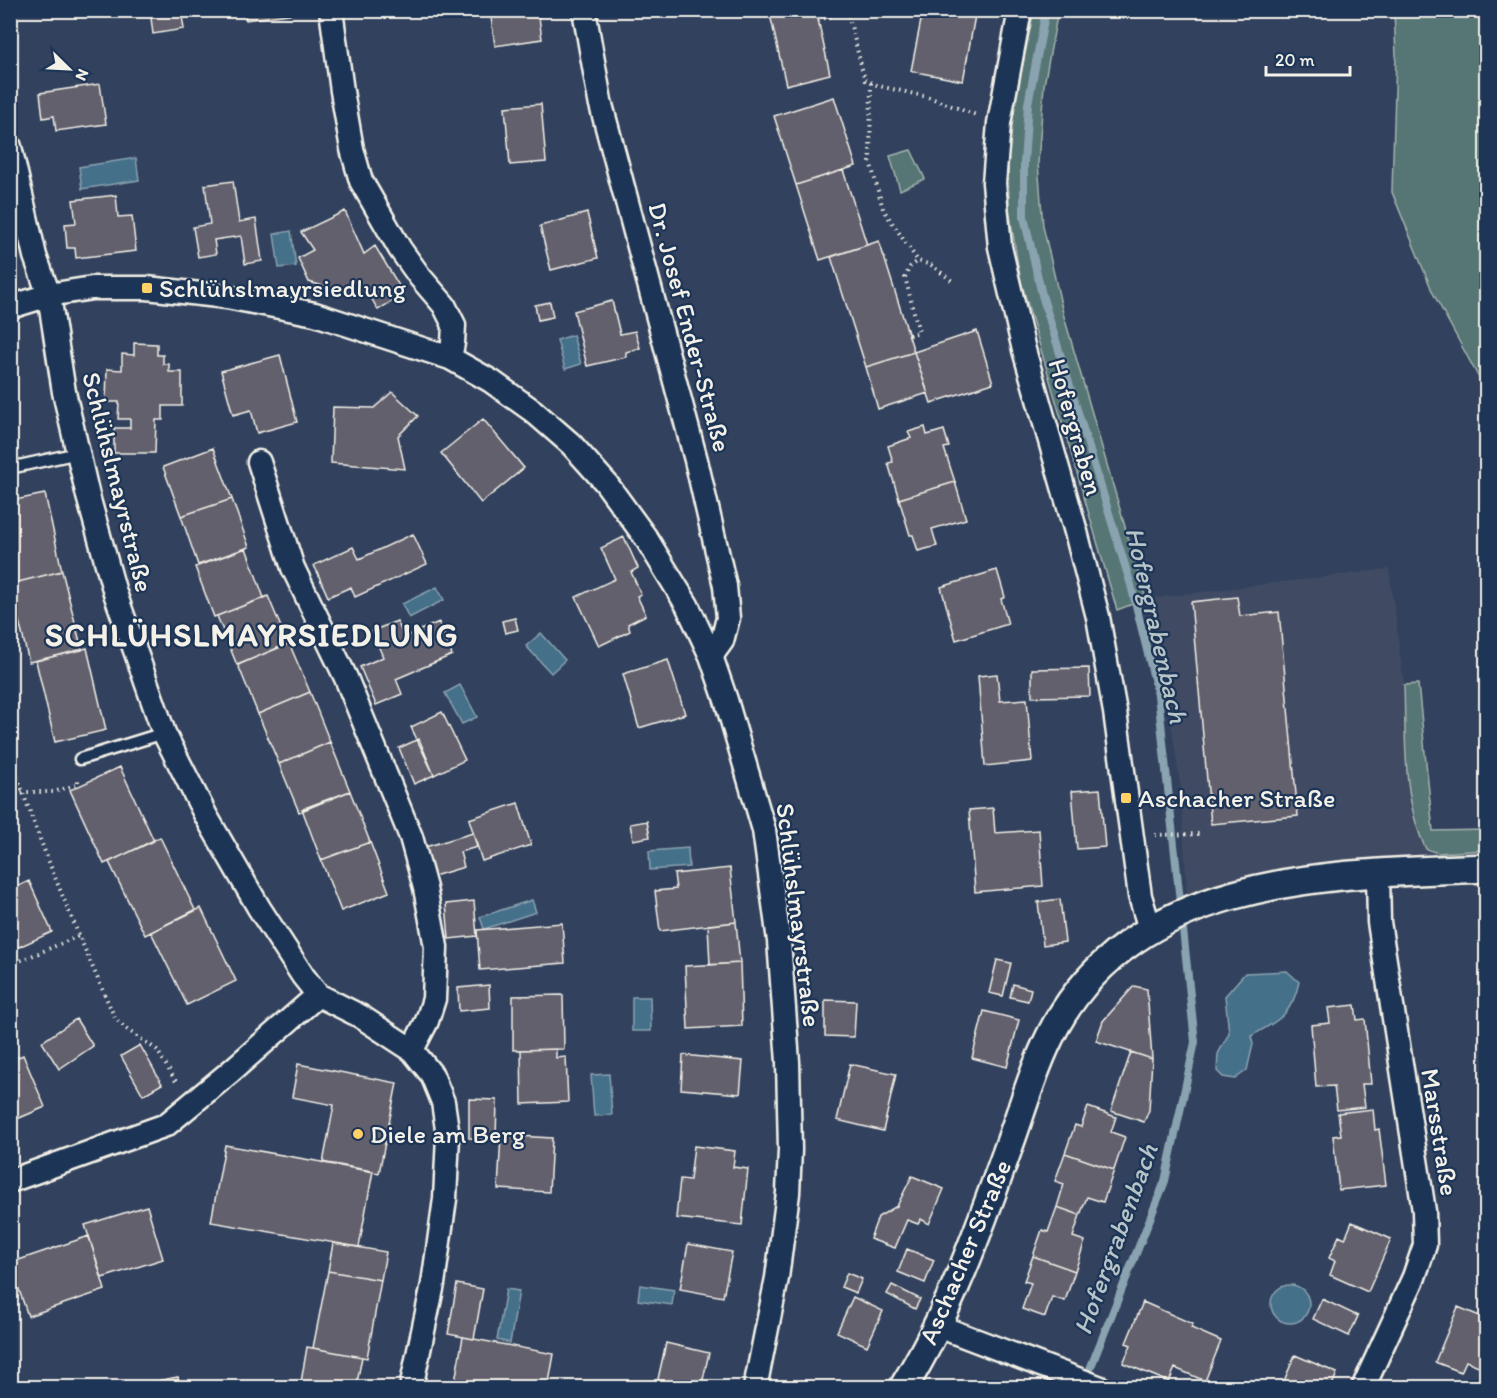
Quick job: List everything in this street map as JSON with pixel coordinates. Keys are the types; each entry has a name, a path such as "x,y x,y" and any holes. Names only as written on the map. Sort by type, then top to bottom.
{"street":[{"path":"332,10 342,91 352,149 361,181 400,249 444,305 454,325 450,358"},
{"name":"Dr. Josef Ender-Straße","path":"584,10 600,101 696,460 725,586 728,618 722,641 711,656"},
{"name":"Hofergraben","path":"1020,10 999,123 994,183 1000,247 1024,350 1098,617 1115,712 1140,896 1150,929"},
{"path":"10,147 35,256 49,295"},
{"name":"Schlühslmayrstraße","path":"10,307 49,295 92,288 147,288 227,297 315,314 450,358 491,381 533,411 571,444 606,483 652,548 687,605 711,656 739,741 764,830 779,940 788,1062 790,1150 788,1193 777,1278 756,1388"},
{"name":"Schlühslmayrstraße","path":"49,295 64,392 78,453 115,593 164,733 206,816 259,908 318,995 360,1016 412,1050 432,1075 443,1102 448,1136 445,1199 433,1284 411,1388"},
{"path":"259,462 293,568 346,678 411,837 425,888 435,947 434,999 427,1021 412,1050"},
{"name":"Aschacher Straße","path":"903,1388 938,1326 977,1233 1036,1073 1056,1026 1072,1000 1094,973 1150,929 1209,902 1237,893 1289,882 1486,867"},
{"name":"Marsstraße","path":"1363,1388 1414,1277 1425,1245 1424,1211 1379,922 1378,874"},
{"path":"10,1181 166,1125 318,995"},
{"path":"938,1326 1101,1388"}],"lane":[{"path":"10,468 78,453"},
{"path":"80,759 164,733"}],"path":[{"path":"818,20 847,11 865,80 928,97 999,123"},
{"path":"871,83 870,161 883,209 918,261 931,265 955,283"},
{"path":"909,335 919,332 905,277 910,267 918,261"},
{"path":"10,754 22,792 79,936 115,1018 125,1028 157,1050 190,1105"},
{"path":"10,796 22,792 54,792 78,784 80,759"},
{"path":"1148,835 1199,834"},
{"path":"10,965 79,936"}],"shaded area":[{"path":"136,158 139,180 82,189 79,167"},
{"path":"291,231 296,266 279,268 274,234"},
{"path":"573,335 581,364 565,369 557,340"},
{"path":"1389,569 1404,685 1409,787 1426,849 1438,853 1285,870 1187,893 1181,789 1165,682 1146,599"},
{"path":"437,587 444,600 409,618 402,604"},
{"path":"541,633 565,660 551,673 526,646"},
{"path":"460,685 477,717 462,724 445,693"},
{"path":"688,848 689,867 650,870 649,851"},
{"path":"532,900 536,912 484,929 480,917"},
{"path":"1287,971 1299,982 1288,1010 1276,1021 1251,1036 1253,1044 1247,1070 1235,1079 1223,1077 1217,1071 1218,1054 1229,1033 1225,996 1245,973"},
{"path":"632,997 650,997 651,1031 632,1031"},
{"path":"609,1074 612,1115 594,1116 591,1075"},
{"path":"640,1285 674,1290 672,1305 638,1300"},
{"path":"1290,1285 1297,1286 1303,1291 1308,1297 1308,1311 1303,1317 1297,1322 1290,1323 1283,1322 1277,1317 1272,1311 1271,1304 1272,1297 1277,1291 1283,1286"},
{"path":"506,1289 519,1291 510,1343 497,1340"}],"green space":[{"path":"1034,10 1058,11 1044,85 1038,163 1043,226 1063,313 1146,599 1117,610 1020,278 1009,209 1008,158 1015,103"},
{"path":"1394,11 1486,11 1486,391 1433,293 1392,192 1396,56"},
{"path":"911,150 925,179 900,190 890,156"},
{"path":"1418,684 1433,831 1486,830 1486,850 1438,853 1426,849 1418,830 1409,790 1404,685"}],"building":[{"path":"150,10 181,10 184,29 153,34"},
{"path":"244,10 303,10 303,12 246,20"},
{"path":"490,10 538,10 542,39 495,46"},
{"path":"769,10 816,10 830,74 786,85"},
{"path":"923,10 976,10 963,81 911,71"},
{"path":"100,84 106,124 56,131 54,116 43,118 40,93"},
{"path":"834,97 856,166 796,185 774,116"},
{"path":"541,104 546,162 510,165 505,107"},
{"path":"843,170 867,245 820,260 796,185"},
{"path":"233,181 239,222 256,219 262,261 245,264 241,236 214,240 216,254 198,257 193,227 210,224 205,185"},
{"path":"116,195 118,217 132,216 136,251 76,258 75,248 67,248 65,224 76,223 73,200"},
{"path":"345,211 364,254 375,246 404,294 378,310 365,287 352,294 309,282 298,258 313,250 301,232"},
{"path":"587,213 598,258 551,270 540,226"},
{"path":"879,241 914,352 866,367 831,257"},
{"path":"612,301 620,334 635,331 640,348 626,352 626,357 587,366 574,311"},
{"path":"550,302 553,317 538,320 535,305"},
{"path":"977,331 993,383 931,403 914,352"},
{"path":"134,343 157,344 157,355 163,355 163,364 169,364 169,372 182,372 182,406 163,406 163,420 156,420 155,453 114,453 114,428 130,428 130,419 118,419 119,402 106,402 107,369 122,370 122,354 134,355"},
{"path":"914,352 928,393 878,409 866,367"},
{"path":"280,355 297,422 257,433 251,410 233,415 221,371"},
{"path":"392,392 418,416 398,436 405,469 331,463 333,407 374,408"},
{"path":"483,419 524,468 481,503 441,453"},
{"path":"925,427 927,435 944,430 949,447 944,448 955,482 899,499 888,463 893,462 888,446 911,438 908,432"},
{"path":"213,448 232,499 181,516 163,467"},
{"path":"955,482 966,519 932,529 937,546 918,551 913,535 910,535 899,499"},
{"path":"45,494 62,571 10,584 10,501"},
{"path":"232,499 249,547 198,565 181,516"},
{"path":"413,534 427,564 355,597 351,587 328,597 314,565 353,547 359,559"},
{"path":"624,537 638,568 631,572 641,594 637,596 646,615 628,624 630,631 599,646 576,597 615,579 601,548"},
{"path":"246,548 264,598 214,617 195,567"},
{"path":"997,570 1005,597 1001,599 1008,624 956,640 941,587"},
{"path":"62,571 82,650 29,662 10,584"},
{"path":"268,596 288,644 237,665 217,616"},
{"path":"1237,597 1240,616 1279,612 1298,816 1211,824 1191,602"},
{"path":"515,618 518,630 505,633 502,621"},
{"path":"397,621 404,637 439,622 452,655 396,679 402,694 376,705 360,667 383,657 372,631"},
{"path":"289,643 310,692 258,714 238,665"},
{"path":"87,648 106,730 55,742 36,661"},
{"path":"668,660 685,714 639,728 623,674"},
{"path":"1089,668 1090,696 1032,697 1032,669"},
{"path":"997,674 1000,701 1027,699 1032,761 985,766 978,676"},
{"path":"310,692 330,742 279,764 258,714"},
{"path":"442,712 465,760 434,775 411,727"},
{"path":"419,739 434,775 414,784 399,748"},
{"path":"330,742 350,791 299,812 279,764"},
{"path":"120,767 154,841 104,864 70,790"},
{"path":"1100,789 1105,847 1077,849 1072,791"},
{"path":"350,791 370,842 321,860 302,809"},
{"path":"518,803 531,845 482,861 469,819"},
{"path":"993,808 995,833 1039,830 1043,886 975,892 969,810"},
{"path":"647,821 650,837 633,840 630,824"},
{"path":"473,833 477,847 460,852 464,867 434,876 425,847"},
{"path":"160,837 195,910 145,935 109,862"},
{"path":"370,842 389,892 341,911 321,860"},
{"path":"730,868 736,922 660,931 655,891 676,889 674,874"},
{"path":"29,881 52,932 10,951 10,890"},
{"path":"1060,899 1065,942 1043,945 1038,902"},
{"path":"474,901 477,936 449,939 446,904"},
{"path":"201,908 236,981 187,1005 151,932"},
{"path":"736,922 740,963 710,965 708,925"},
{"path":"562,923 565,963 480,970 477,930"},
{"path":"997,960 1011,963 1003,996 989,993"},
{"path":"740,963 742,1026 688,1029 685,966"},
{"path":"1013,984 1031,989 1028,1001 1010,997"},
{"path":"489,985 490,1008 459,1011 458,988"},
{"path":"1134,986 1147,989 1152,1059 1096,1041 1103,1021"},
{"path":"563,995 564,1049 513,1050 513,996"},
{"path":"825,1000 856,1001 854,1037 825,1036"},
{"path":"1355,1005 1357,1020 1365,1019 1371,1084 1362,1084 1365,1107 1337,1110 1334,1086 1316,1087 1311,1025 1330,1023 1328,1008"},
{"path":"984,1011 1019,1020 1007,1067 972,1058"},
{"path":"76,1019 93,1046 59,1069 42,1042"},
{"path":"140,1045 162,1084 143,1095 121,1056"},
{"path":"556,1049 556,1058 566,1057 568,1102 522,1104 521,1050"},
{"path":"1131,1052 1152,1059 1149,1110 1144,1122 1111,1111"},
{"path":"23,1055 45,1107 10,1122 10,1061"},
{"path":"683,1055 743,1061 740,1094 681,1089"},
{"name":"Diele am Berg","path":"298,1064 397,1083 379,1173 323,1163 334,1105 292,1097"},
{"path":"850,1064 896,1074 883,1131 837,1120"},
{"path":"469,1099 497,1100 496,1139 469,1138"},
{"path":"1088,1107 1116,1117 1111,1132 1125,1137 1114,1170 1065,1153 1075,1125 1081,1127"},
{"path":"1373,1109 1375,1130 1379,1129 1386,1185 1339,1190 1333,1136 1341,1135 1338,1113"},
{"path":"501,1135 552,1138 549,1192 498,1189"},
{"path":"225,1145 373,1171 359,1247 211,1222"},
{"path":"694,1146 735,1151 733,1167 748,1169 742,1225 676,1218 680,1179 690,1180"},
{"path":"1065,1153 1114,1170 1103,1202 1087,1197 1080,1215 1057,1207 1064,1184 1055,1181"},
{"path":"912,1176 944,1189 929,1224 921,1219 918,1224 907,1220 895,1248 870,1239 878,1217 897,1206"},
{"path":"147,1206 163,1259 102,1278 85,1225"},
{"path":"1057,1207 1080,1215 1073,1237 1085,1241 1075,1271 1033,1256 1042,1230 1048,1232"},
{"path":"1352,1222 1391,1239 1368,1292 1330,1275 1335,1261 1329,1258 1339,1236 1345,1239"},
{"path":"89,1236 105,1290 28,1316 10,1263"},
{"path":"333,1243 386,1252 381,1280 328,1271"},
{"path":"688,1244 732,1252 723,1297 680,1289"},
{"path":"907,1249 934,1260 925,1283 898,1272"},
{"path":"1033,1256 1075,1271 1065,1301 1052,1297 1045,1317 1022,1309 1031,1283 1024,1281"},
{"path":"328,1271 381,1280 367,1358 313,1348"},
{"path":"847,1273 862,1279 856,1293 841,1287"},
{"path":"457,1284 483,1289 474,1339 448,1334"},
{"path":"892,1285 920,1299 915,1309 887,1294"},
{"path":"853,1297 883,1311 867,1346 837,1332"},
{"path":"1322,1299 1358,1316 1349,1336 1313,1319"},
{"path":"1143,1302 1193,1324 1191,1328 1221,1341 1205,1381 1175,1368 1169,1382 1123,1363 1131,1345 1126,1343"},
{"path":"1486,1306 1486,1369 1466,1361 1461,1372 1435,1362 1458,1307 1482,1317"},
{"path":"463,1337 554,1354 548,1388 454,1387"},
{"path":"666,1343 709,1353 701,1388 656,1388"},
{"path":"307,1347 362,1357 356,1388 300,1388"},
{"path":"1295,1355 1337,1373 1331,1388 1281,1388"},
{"path":"178,1377 180,1388 122,1388"}],"waterway":[{"name":"Hofergrabenbach","path":"1046,10 1028,104 1024,163 1024,217 1042,295 1131,585 1158,695 1195,1042 1165,1181 1086,1379"}],"place":[{"name":"Schlühslmayrsiedlung","path":"147,288"},
{"name":"Aschacher Straße","path":"1126,798"},
{"name":"Diele am Berg","path":"358,1134"}],"district":[{"name":"SCHLÜHSLMAYRSIEDLUNG","path":"252,635"}]}
